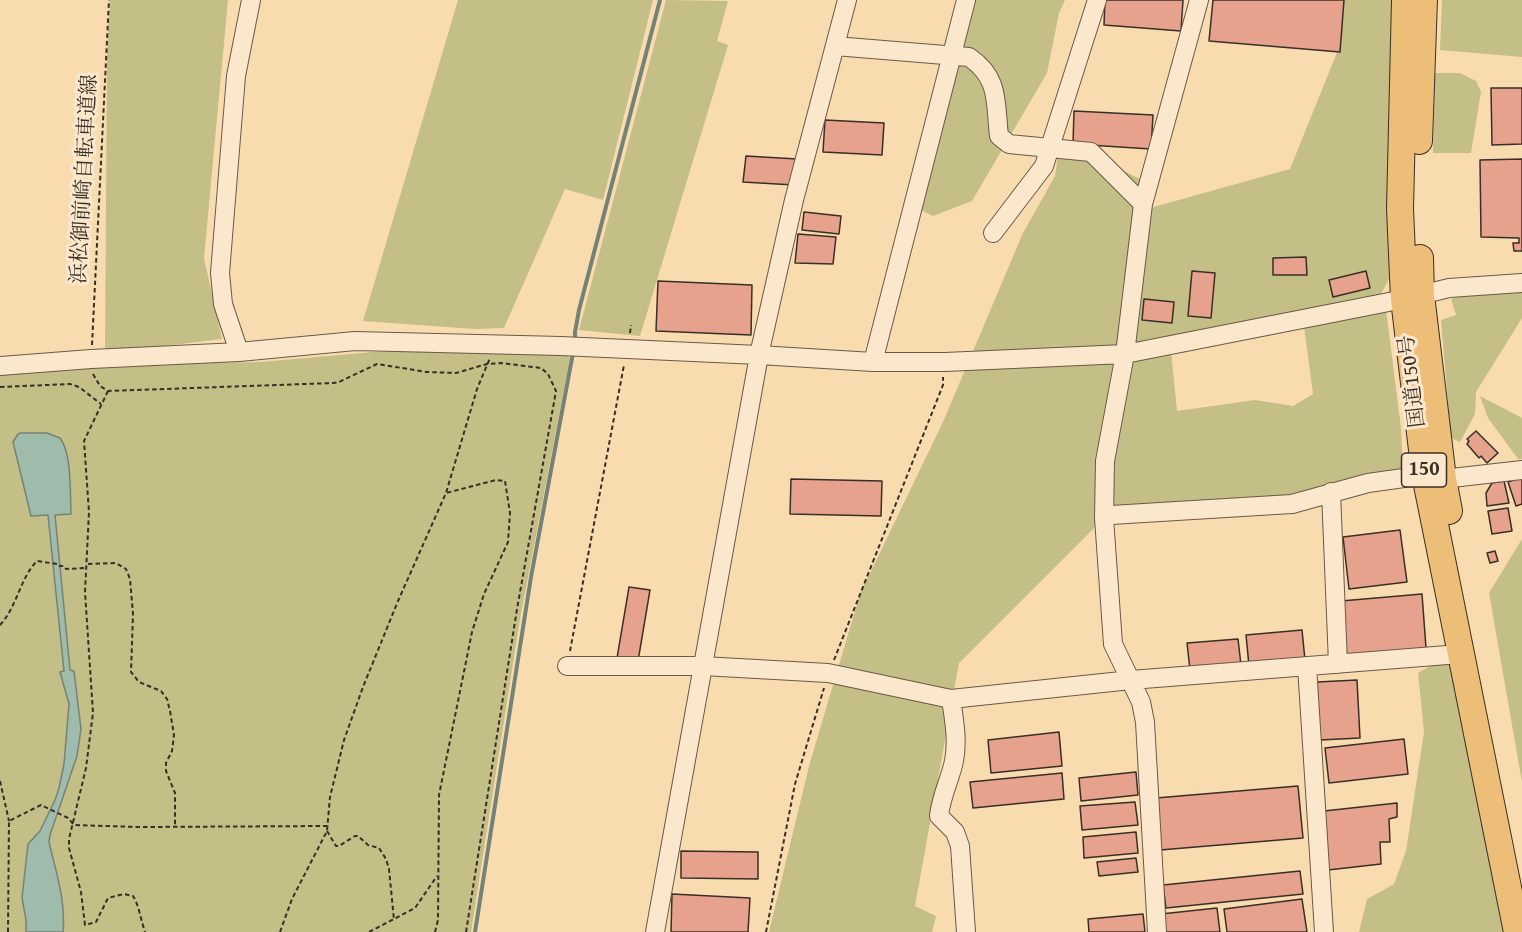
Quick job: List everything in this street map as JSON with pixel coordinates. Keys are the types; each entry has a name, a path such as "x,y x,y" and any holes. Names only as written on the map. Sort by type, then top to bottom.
{"highway":[{"name":"国道150号","path":"1405,0 1400,209 1434,477 1460,654 1517,932"},
{"name":"国道150号","path":"1412,297 1418,204 1420,73 1424,0"},
{"name":"国道150号","path":"1434,477 1522,883"}],"street":[{"path":"239,352 223,304 220,273 236,76 251,0"},
{"path":"655,932 759,355 794,200 847,0"},
{"path":"873,362 966,0"},
{"path":"993,233 1044,166 1097,0"},
{"path":"1157,932 1142,702 1113,644 1104,518 1105,461 1125,354 1143,204 1199,0"},
{"path":"835,46 969,57 982,66 993,81 999,136 1010,144 1091,153 1143,204"},
{"path":"0,366 239,352 355,341 759,355 873,362 945,363 1125,354 1449,288 1522,283"},
{"path":"1104,518 1111,515 1292,504 1368,483 1522,470"},
{"path":"1331,492 1338,664"},
{"path":"567,666 703,666 828,673 951,699 1131,680 1460,654"},
{"path":"1307,666 1324,932"},
{"path":"951,699 956,727 954,760 941,800 939,816 955,832 960,846 966,932"}],"path":[{"name":"浜松御前崎自転車道線","path":"91,359 109,0"},
{"path":"629,340 631,325"},
{"path":"280,932 292,899 327,831 330,797 344,740 398,601 446,493 477,389 495,345"},
{"path":"91,359 93,376 99,386 108,391 339,382 377,364 427,372 456,373 487,364 501,363 541,368 548,374 556,391 516,609 466,932"},
{"path":"567,666 624,362"},
{"path":"766,932 795,784 828,673 943,386 945,363"},
{"path":"0,387 70,384 79,387 101,404"},
{"path":"85,932 81,892 69,848 69,839 86,768 93,713 86,592 89,512 84,441 108,391"},
{"path":"435,932 438,920 439,795 472,632 484,594 508,542 510,513 505,481 496,480 446,493"},
{"path":"0,625 9,615 27,576 37,561 57,564 66,569 116,563 126,569 130,579 133,614 131,672 139,682 161,691 167,699 174,735 172,751 166,762 166,771 175,794 176,826"},
{"path":"0,781 9,821 8,932"},
{"path":"9,821 41,805 65,817 74,825 327,826"},
{"path":"327,831 336,846 358,836 368,844 379,848 390,869 394,920"},
{"path":"369,932 415,908 437,876"},
{"path":"85,925 96,922 108,898 124,894 134,896 145,932"}],"shaded area":[{"path":"110,0 228,0 204,258 222,339 105,353 107,56"},
{"path":"458,0 653,0 603,200 565,189 504,328 475,329 363,321"},
{"path":"666,0 728,1 717,41 728,45 640,336 579,330"},
{"path":"972,0 1065,0 1059,13 1047,73 972,201 933,216 913,206"},
{"path":"1344,0 1394,0 1387,191 1391,275 1381,294 1243,326 1126,348 1150,208 1290,169 1340,45"},
{"path":"1442,0 1522,0 1522,57 1440,50"},
{"path":"1435,73 1460,73 1476,81 1481,92 1471,153 1433,153"},
{"path":"1059,149 1081,150 1148,183 1120,348 1171,351 1177,411 1255,400 1293,406 1313,394 1303,319 1386,310 1401,428 1403,471 1331,492 1104,518 959,663 915,906 936,916 932,932 769,932 809,766 860,594 943,422 1023,233 1055,176"},
{"path":"1522,287 1522,318 1476,392 1475,414 1460,442 1451,438 1441,320 1456,315 1451,299 1464,294"},
{"path":"486,349 565,353 570,358 520,619 471,932 0,932 0,373 82,369 101,365 261,362 373,352"},
{"path":"1480,396 1522,418 1522,459 1518,459 1488,418"},
{"path":"21,433 47,433 60,438 67,453 70,474 71,514 55,515 70,670 74,671 81,729 77,756 49,842 62,898 63,932 26,932 22,898 28,844 40,831 59,788 64,764 69,704 60,672 64,671 48,515 31,516 13,442"},
{"path":"1522,539 1522,782 1489,593"},
{"path":"1441,660 1453,664 1505,932 1359,932 1367,899 1394,884 1406,851 1424,732 1418,673"}],"building":[{"path":"1105,0 1183,0 1181,31 1104,25"},
{"path":"1213,0 1344,0 1340,52 1209,41"},
{"path":"1491,88 1522,88 1522,144 1492,145"},
{"path":"1074,111 1153,115 1151,149 1073,144"},
{"path":"825,120 884,123 882,155 823,152"},
{"path":"746,156 797,159 794,185 743,182"},
{"path":"1522,159 1522,251 1514,251 1513,243 1519,243 1519,238 1481,237 1480,160"},
{"path":"804,212 841,216 839,234 802,230"},
{"path":"798,234 836,237 833,264 795,263"},
{"path":"1306,257 1307,275 1273,275 1273,258"},
{"path":"1192,271 1215,273 1211,318 1188,316"},
{"path":"1366,271 1370,288 1333,297 1329,280"},
{"path":"658,281 752,285 751,335 656,331"},
{"path":"1144,299 1174,302 1172,323 1142,320"},
{"path":"1476,431 1498,453 1487,463 1481,456 1479,458 1467,444 1469,441 1467,439"},
{"path":"1522,477 1522,504 1516,506 1508,482"},
{"path":"791,479 882,481 881,516 790,514"},
{"path":"1504,481 1509,503 1487,506 1486,493 1492,483"},
{"path":"1508,508 1512,531 1492,534 1488,511"},
{"path":"1400,530 1407,582 1349,589 1343,537"},
{"path":"1495,551 1498,561 1490,563 1487,553"},
{"path":"629,587 650,590 638,661 617,658"},
{"path":"1422,594 1426,648 1346,655 1341,601"},
{"path":"1302,630 1305,660 1249,666 1246,635"},
{"path":"1238,639 1241,665 1190,670 1187,643"},
{"path":"1357,680 1360,738 1320,740 1317,682"},
{"path":"1059,732 1062,766 991,773 988,740"},
{"path":"1404,739 1408,774 1329,783 1325,748"},
{"path":"1136,772 1138,795 1081,801 1079,778"},
{"path":"1062,773 1064,799 973,808 970,782"},
{"path":"1298,786 1303,838 1160,850 1156,798"},
{"path":"1135,802 1138,825 1082,830 1080,806"},
{"path":"1397,803 1397,817 1389,819 1390,842 1380,842 1381,864 1328,870 1324,811"},
{"path":"1136,832 1138,853 1084,858 1083,837"},
{"path":"681,851 758,852 758,879 681,878"},
{"path":"1136,858 1138,872 1099,876 1097,862"},
{"path":"1300,871 1303,894 1166,908 1163,885"},
{"path":"672,894 750,898 748,932 671,932"},
{"path":"1302,899 1307,932 1227,932 1224,909"},
{"path":"1217,908 1220,932 1163,932 1161,914"},
{"path":"1143,914 1145,932 1089,932 1088,919"}],"waterway":[{"path":"575,342 579,310 660,0"},
{"path":"475,932 531,577 573,353"}]}
